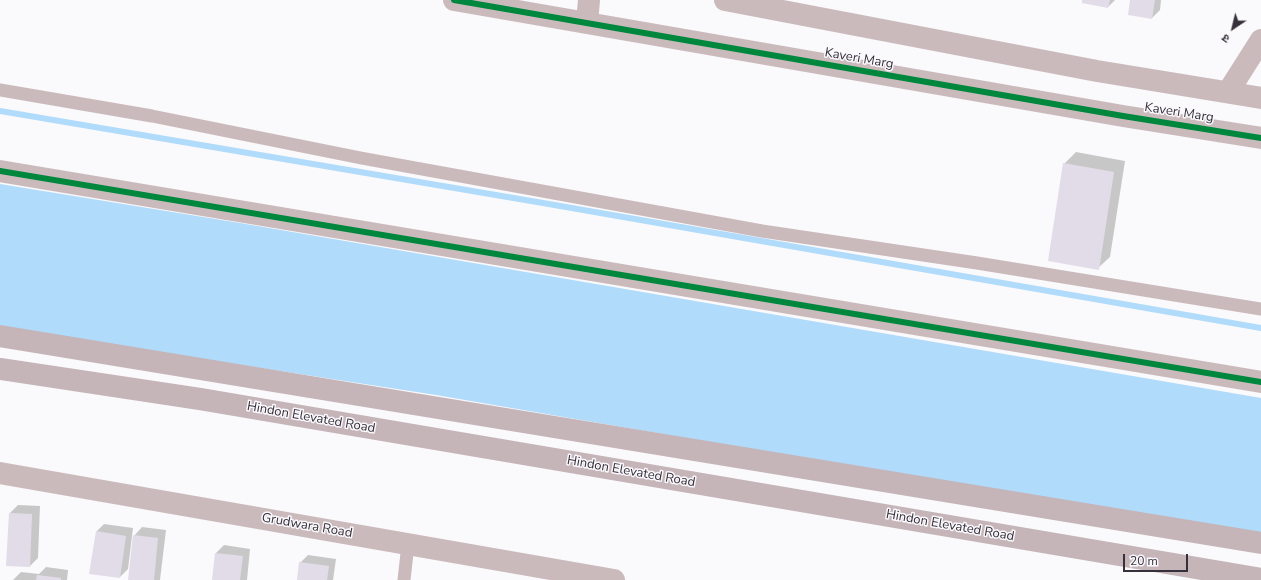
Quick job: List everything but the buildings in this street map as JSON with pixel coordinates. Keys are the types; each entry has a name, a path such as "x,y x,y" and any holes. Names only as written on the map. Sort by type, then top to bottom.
{"highway":[{"path":"0,336 1261,543"},
{"name":"Hindon Elevated Road","path":"0,369 200,399 1261,579"}],"street":[{"name":"Kaveri Marg","path":"454,0 1123,116 1261,138"},
{"path":"587,23 589,0"},
{"path":"725,0 1097,71 1261,98"},
{"path":"1228,92 1261,40"},
{"path":"0,171 1261,382"},
{"name":"Grudwara Road","path":"0,473 408,544 561,575 614,580"}],"lane":[{"path":"0,90 152,116 361,158 762,231 977,263 1261,309"},
{"path":"404,580 408,544"}],"water":[{"path":"0,184 240,223 1261,398 1261,537 436,395 0,328"}],"waterway":[{"path":"0,111 543,203 1261,328"}],"cycle path":[{"path":"454,0 1123,116 1261,138"},
{"path":"0,171 1261,382"}]}
